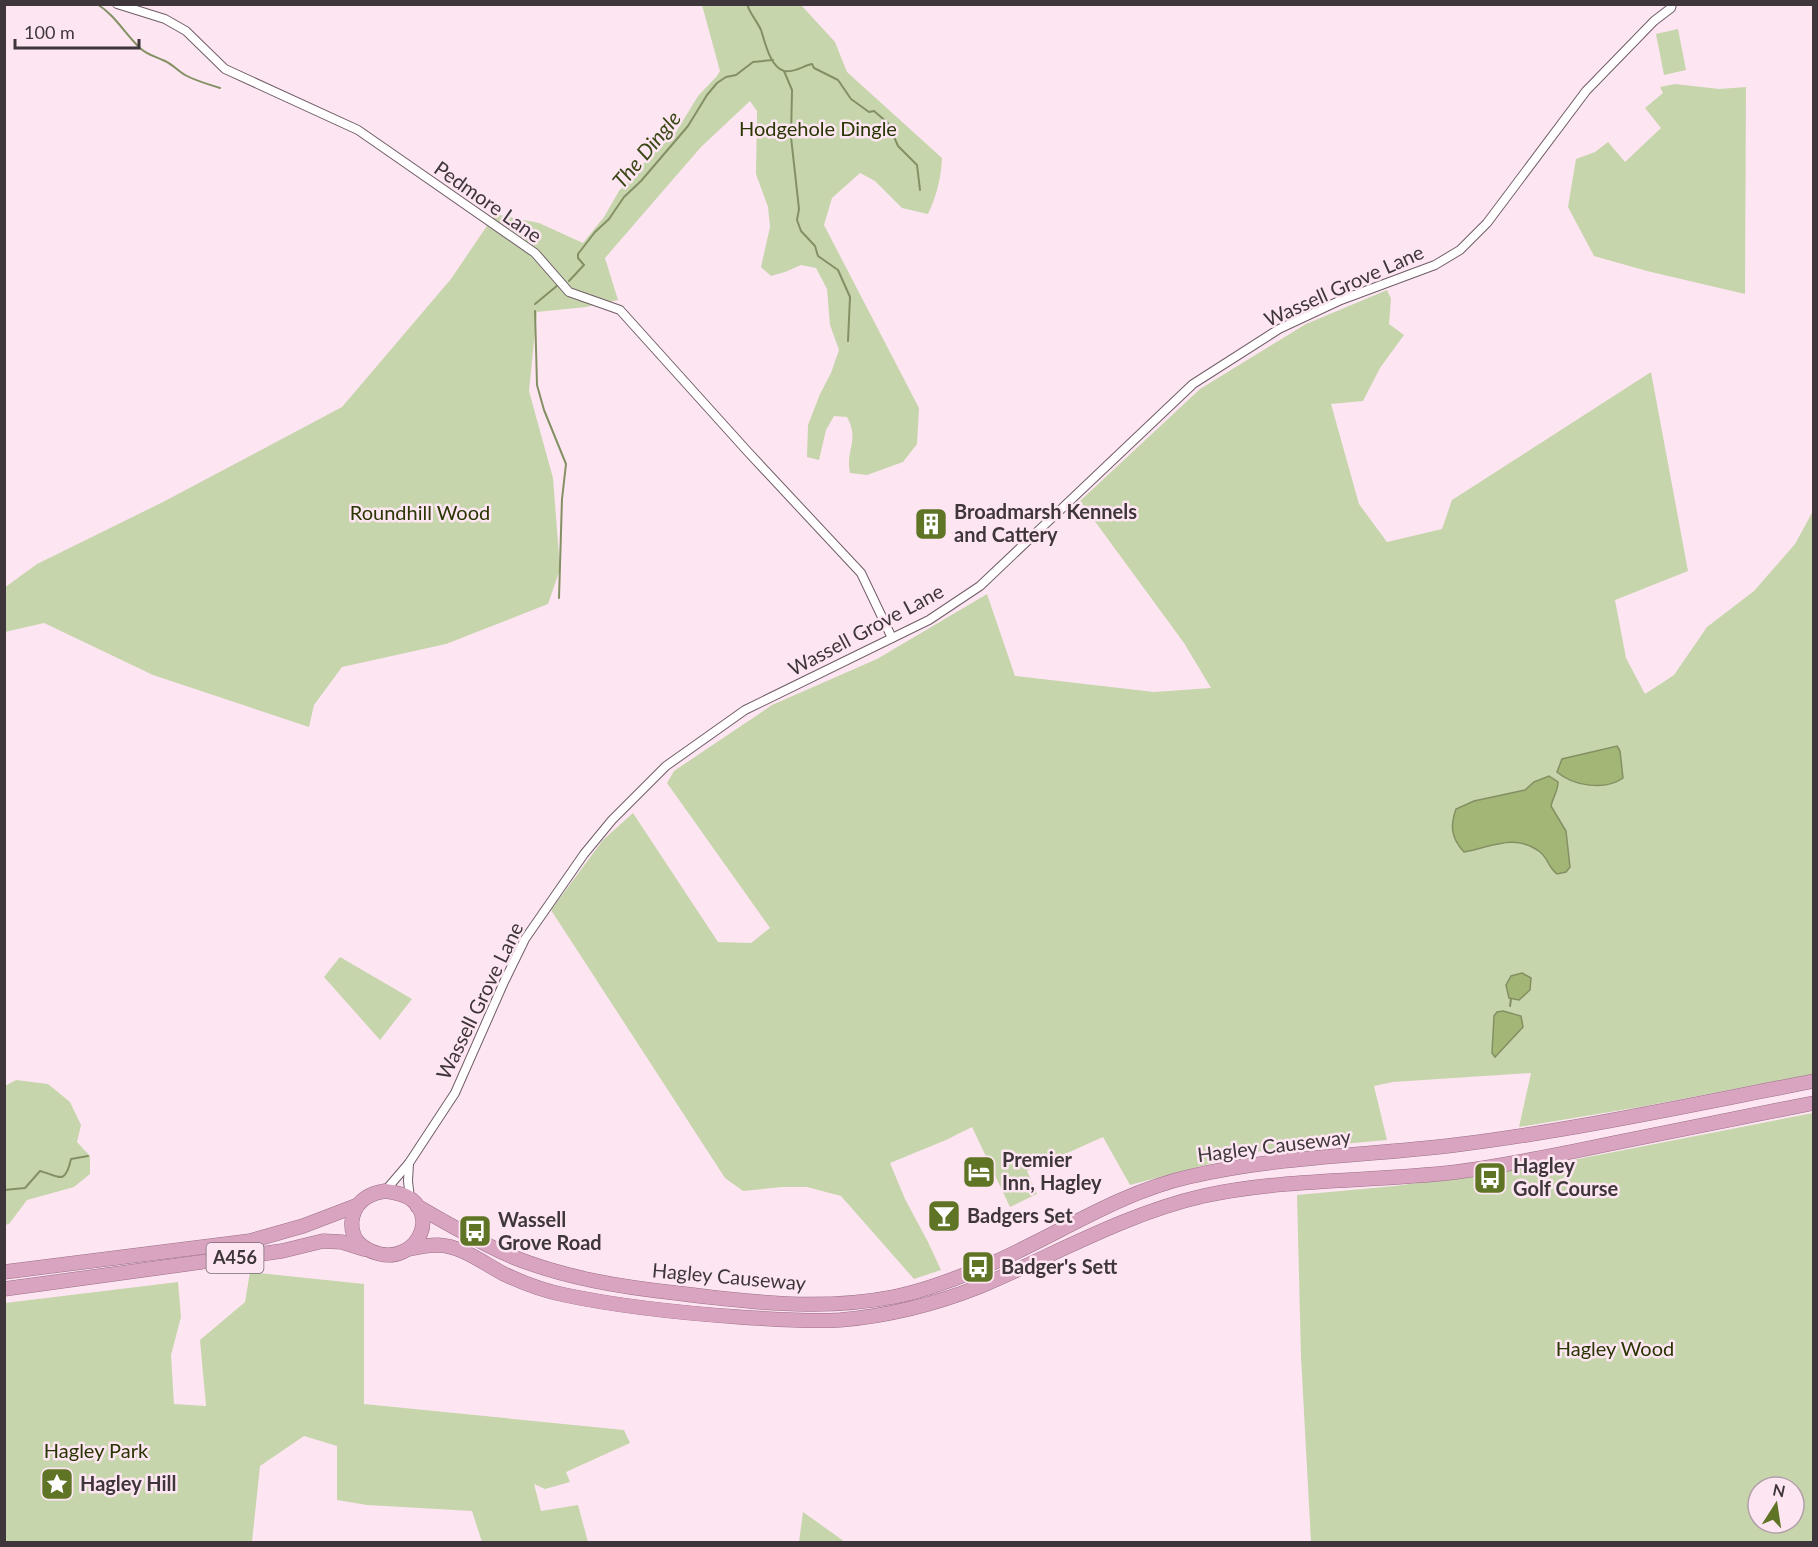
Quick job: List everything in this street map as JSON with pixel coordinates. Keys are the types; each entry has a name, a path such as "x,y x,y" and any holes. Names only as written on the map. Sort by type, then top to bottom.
{"highway":[{"name":"Hagley Causeway","path":"414,1202 465,1234 513,1257 574,1277 660,1292 773,1304 864,1302 924,1290 973,1272 1138,1192 1187,1177 1264,1163 1456,1145 1532,1134 1814,1081"},
{"name":"Hagley Causeway","path":"409,1249 439,1245 454,1248 505,1275 542,1289 611,1303 772,1320 829,1321 862,1318 920,1306 979,1286 1092,1235 1150,1212 1202,1196 1309,1182 1390,1178 1458,1171 1537,1158 1814,1103"},
{"path":"385,1191 414,1202 421,1213 420,1237 409,1249 386,1256 364,1249 354,1235 351,1226 358,1205 368,1196 385,1191"},
{"name":"A456","path":"4,1272 250,1241 303,1226 358,1205"},
{"name":"A456","path":"4,1289 282,1251 323,1241 342,1242 364,1249"}],"street":[{"name":"Pedmore Lane","path":"117,4 165,19 186,31 225,69 358,130 535,253 569,292 620,310 861,573 892,638"},
{"name":"Wassell Grove Lane","path":"385,1191 409,1163 454,1093 525,939 584,854 612,820 666,766 745,710 929,620 980,586 1192,384 1279,329 1341,300 1435,265 1460,250 1487,223 1586,91 1654,21 1671,9 1672,4"},
{"path":"409,1163 408,1181 414,1202"}],"green space":[{"name":"Roundhill Wood","path":"702,5 801,5 835,42 847,72 942,158 938,186 928,214 902,208 875,181 860,173 832,198 824,225 919,408 917,444 903,462 867,475 850,473 851,425 847,417 834,416 826,430 819,460 807,457 808,425 839,350 830,325 827,289 816,268 801,265 771,276 761,267 770,227 768,207 756,174 757,111 750,101 701,147 605,258 618,300 586,307 537,312 529,391 553,478 560,569 548,604 446,644 342,667 314,705 309,727 153,675 44,623 5,632 4,588 37,564 163,502 342,407 451,279 495,214 539,223 583,243 604,217 619,191 676,132 698,96 720,71"},
{"path":"1678,29 1686,70 1664,75 1656,34"},
{"path":"1675,84 1719,89 1746,87 1745,294 1594,256 1568,207 1576,159 1595,152 1608,142 1625,162 1661,128 1645,108 1663,93 1660,87"},
{"path":"1387,290 1391,299 1389,324 1404,335 1380,368 1363,401 1331,404 1359,504 1387,542 1442,529 1452,500 1651,372 1688,571 1615,600 1626,658 1645,694 1674,675 1707,627 1754,591 1795,544 1813,511 1813,1074 1519,1127 1531,1073 1393,1082 1374,1086 1387,1140 1254,1152 1130,1185 1103,1137 1027,1171 1037,1194 1010,1207 972,1127 890,1163 905,1199 941,1270 914,1279 841,1196 807,1187 743,1191 725,1178 551,910 603,840 633,813 718,942 751,943 770,928 667,783 674,771 772,705 877,659 987,594 1015,676 1154,692 1211,688 1184,643 1080,501 1200,389 1306,324"},
{"path":"340,957 412,999 380,1040 324,977"},
{"path":"16,1080 48,1084 70,1102 81,1125 77,1142 90,1156 90,1174 74,1187 27,1200 9,1224 5,1225 5,1086"},
{"name":"Hagley Wood","path":"1813,1113 1813,1542 1311,1542 1301,1357 1297,1195 1395,1186 1537,1167"},
{"name":"Hagley Park","path":"250,1272 364,1284 364,1404 624,1430 630,1443 566,1472 570,1482 545,1489 534,1484 541,1511 578,1505 588,1542 482,1542 472,1511 367,1505 337,1500 337,1446 304,1436 260,1466 252,1542 5,1542 5,1303 178,1282 181,1317 171,1355 174,1404 206,1406 200,1340 245,1302"},
{"path":"803,1512 845,1542 799,1542"}],"shaded area":[{"path":"1617,746 1620,751 1623,778 1616,782 1598,786 1589,785 1572,781 1557,772 1562,759"},
{"path":"1549,776 1558,782 1551,806 1566,831 1570,867 1566,872 1557,874 1540,852 1522,843 1503,843 1464,852 1456,842 1453,821 1456,809 1474,801 1525,790 1534,782"},
{"path":"1522,973 1531,978 1530,990 1519,1000 1509,998 1506,985 1511,976"},
{"path":"1503,1011 1521,1016 1523,1027 1495,1057 1492,1053 1494,1016 1497,1012"}],"waterway":[{"path":"97,4 143,50 168,62 189,77 220,88"},
{"name":"The Dingle","path":"747,4 761,30 766,47 779,69 792,71 812,64 814,68 838,80 851,99 869,112 874,111 888,123 898,146 917,165 920,190"},
{"name":"The Dingle","path":"569,281 584,265 578,258 578,254 595,232 609,219 624,197 641,181 688,126 717,83 726,77 736,75 753,62 773,60"},
{"path":"784,71 792,90 791,137 799,209 797,220 801,231 815,246 818,256 838,270 850,297 848,341"},
{"name":"The Dingle","path":"535,304 558,285"},
{"name":"The Dingle","path":"535,311 537,385 544,410 566,464 562,499 559,598"},
{"path":"1510,1006 1511,999"},
{"path":"4,1190 25,1188 40,1171 57,1177 64,1176 71,1159 88,1156"}],"place":[{"name":"Broadmarsh Kennels and Cattery","path":"931,524"},
{"name":"Premier Inn, Hagley","path":"979,1172"},
{"name":"Hagley Golf Course","path":"1490,1178"},
{"name":"Badgers Set","path":"944,1216"},
{"name":"Wassell Grove Road","path":"475,1231"},
{"name":"Badger's Sett","path":"978,1267"},
{"name":"Hagley Hill","path":"57,1484"}],"park label":[{"name":"Hodgehole Dingle","path":"818,129"}]}
